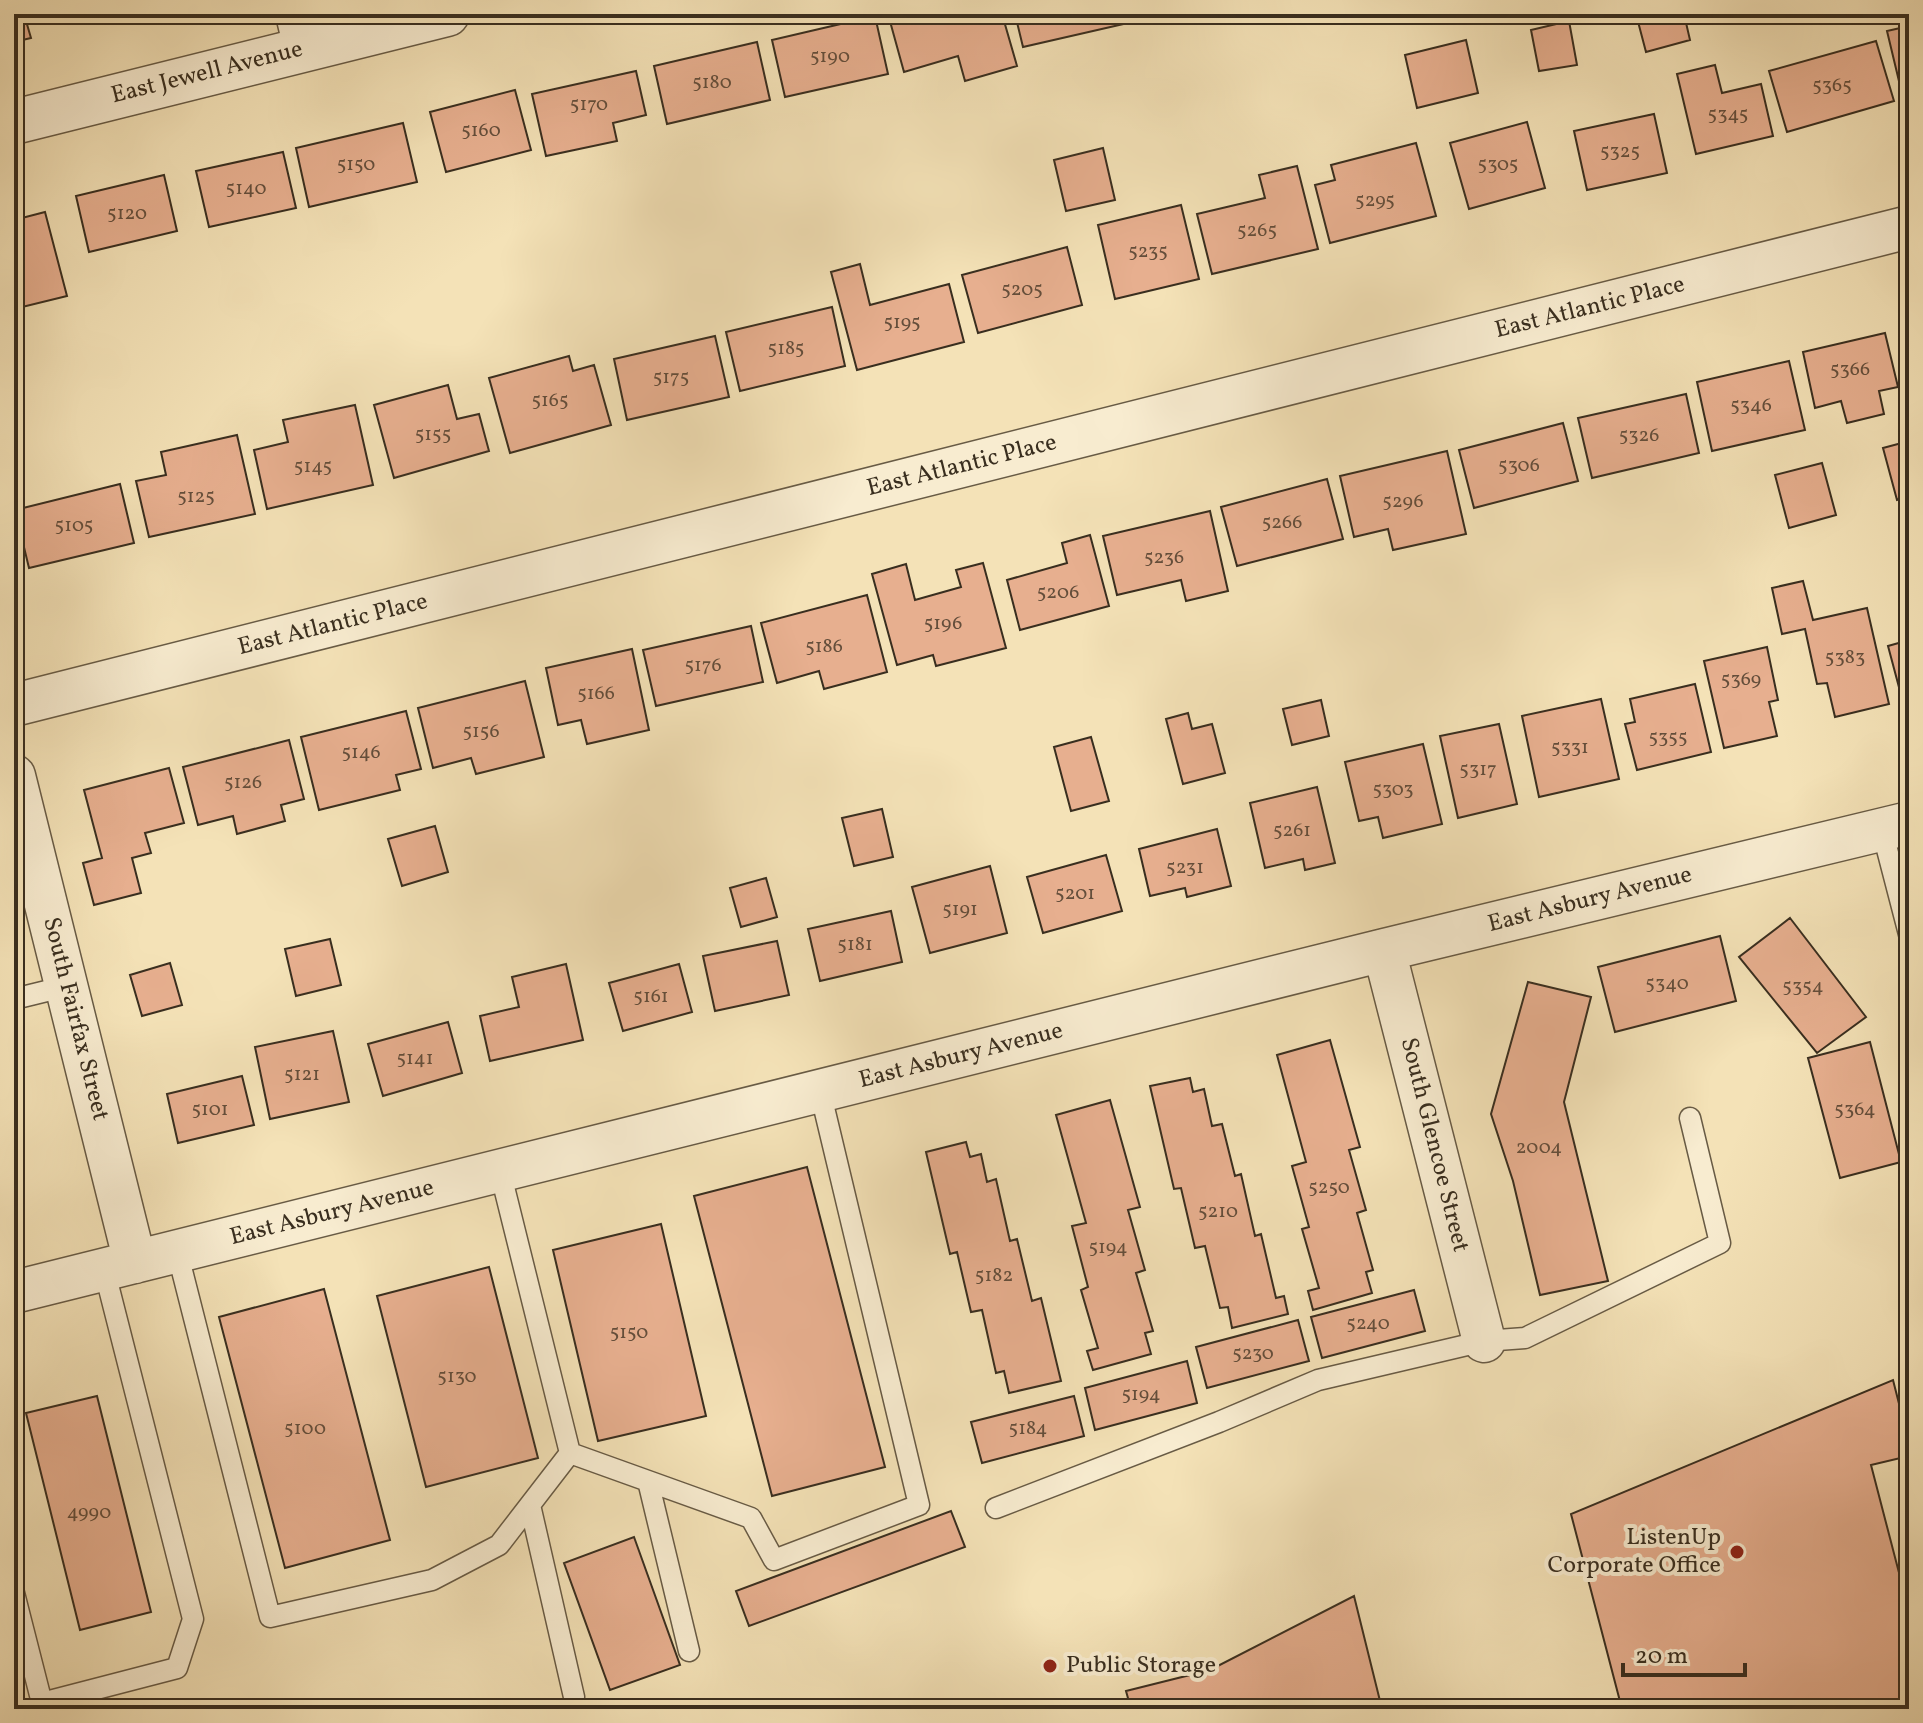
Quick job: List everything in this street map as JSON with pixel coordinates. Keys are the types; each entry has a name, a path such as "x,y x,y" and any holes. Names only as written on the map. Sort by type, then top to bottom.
{"street":[{"name":"East Jewell Avenue","path":"14,122 301,31 447,14"},
{"name":"East Atlantic Place","path":"14,705 1909,227"},
{"name":"South Fairfax Street","path":"14,776 67,986 120,1266"},
{"name":"East Asbury Avenue","path":"14,1292 1384,950 1896,826"},
{"name":"South Glencoe Street","path":"1384,950 1484,1341"}],"lane":[{"path":"1896,826 1909,934"},
{"path":"14,999 67,986"},
{"path":"570,1453 751,1518 774,1560 919,1505 820,1091"},
{"path":"996,1508 1219,1422 1318,1380 1484,1341 1525,1338 1720,1243 1690,1118"},
{"path":"500,1171 570,1453"},
{"path":"177,1251 270,1617 432,1580 499,1545 570,1453"},
{"path":"14,1593 42,1703 177,1668 193,1619 120,1266"},
{"path":"648,1481 689,1651"},
{"path":"530,1505 574,1697"}],"building":[{"path":"14,14 24,14 31,38 14,42"},
{"path":"888,14 1002,14 1017,66 965,81 958,56 904,72"},
{"path":"1015,14 1126,14 1128,23 1023,47"},
{"path":"1636,14 1684,14 1690,40 1646,52"},
{"path":"875,16 888,74 785,97 772,40"},
{"path":"1569,21 1577,65 1539,71 1531,30"},
{"path":"1909,26 1909,101 1904,102 1887,31"},
{"path":"1466,40 1478,93 1417,108 1405,55"},
{"path":"1876,41 1894,101 1787,132 1769,71"},
{"path":"757,42 770,100 667,124 654,66"},
{"path":"1715,65 1722,93 1761,84 1773,136 1696,154 1677,74"},
{"path":"636,71 646,115 613,123 617,141 546,156 532,94"},
{"path":"515,90 531,150 446,172 430,112"},
{"path":"1654,114 1667,173 1587,190 1574,131"},
{"path":"1527,122 1545,188 1469,209 1450,143"},
{"path":"403,123 417,182 309,207 296,148"},
{"path":"1416,143 1436,216 1330,243 1315,185 1335,180 1331,165"},
{"path":"1103,148 1115,200 1066,211 1054,160"},
{"path":"283,152 296,208 209,227 196,171"},
{"path":"1297,166 1318,249 1212,274 1197,214 1265,198 1259,175"},
{"path":"164,175 177,231 89,252 76,196"},
{"path":"1181,205 1199,279 1115,299 1098,225"},
{"path":"45,212 67,296 14,309 14,220"},
{"path":"1067,247 1082,305 978,333 962,275"},
{"path":"860,264 870,305 949,284 964,342 857,370 831,272"},
{"path":"832,307 845,366 740,391 726,332"},
{"path":"1885,333 1898,387 1879,391 1884,414 1847,423 1841,401 1815,408 1803,352"},
{"path":"715,336 729,397 627,420 614,359"},
{"path":"569,356 573,371 594,365 611,425 510,453 489,378"},
{"path":"1789,361 1805,430 1712,451 1697,382"},
{"path":"448,385 457,419 479,414 489,451 394,478 374,405"},
{"path":"1686,394 1699,453 1592,478 1578,418"},
{"path":"355,405 373,485 267,509 254,450 288,442 283,420"},
{"path":"1563,423 1578,481 1474,508 1459,450"},
{"path":"237,435 255,514 149,537 136,481 166,475 161,452"},
{"path":"1909,441 1909,496 1897,500 1883,448"},
{"path":"1447,451 1466,534 1393,550 1388,529 1354,537 1340,476"},
{"path":"1822,463 1836,515 1789,528 1775,475"},
{"path":"1327,479 1343,539 1237,566 1221,507"},
{"path":"120,484 134,543 29,568 15,510"},
{"path":"1210,511 1228,591 1186,601 1181,580 1117,595 1103,536"},
{"path":"1090,535 1109,606 1020,630 1007,580 1067,563 1062,543"},
{"path":"983,563 1006,648 936,666 933,655 897,665 872,574 906,564 915,600 961,587 956,570"},
{"path":"1803,581 1813,620 1867,608 1889,704 1835,717 1827,683 1817,684 1805,629 1782,634 1772,588"},
{"path":"867,595 887,672 824,689 819,671 777,683 761,623"},
{"path":"751,626 763,682 656,706 643,650"},
{"path":"1909,640 1909,705 1904,706 1888,646"},
{"path":"1767,647 1778,700 1769,702 1777,736 1724,748 1704,661"},
{"path":"632,649 649,730 587,744 581,720 558,725 546,668"},
{"path":"525,681 544,757 476,774 471,758 433,768 418,708"},
{"path":"1695,684 1711,752 1637,770 1625,724 1635,722 1630,699"},
{"path":"1601,699 1619,779 1539,797 1522,716"},
{"path":"1321,700 1329,736 1292,745 1283,709"},
{"path":"406,711 421,769 396,775 400,790 319,810 301,737"},
{"path":"1188,713 1192,729 1212,724 1225,773 1183,784 1166,719"},
{"path":"1499,724 1517,804 1458,818 1440,736"},
{"path":"1091,737 1109,801 1071,811 1054,747"},
{"path":"289,740 304,799 281,805 285,821 237,834 233,816 198,825 183,767"},
{"path":"1423,744 1442,824 1383,838 1378,817 1359,821 1345,762"},
{"path":"169,768 184,823 145,833 151,853 132,858 141,893 94,905 83,863 102,858 84,790"},
{"path":"1317,787 1335,863 1305,870 1303,859 1265,868 1250,803"},
{"path":"882,809 893,857 854,866 842,818"},
{"path":"435,826 448,872 402,886 388,839"},
{"path":"1217,829 1231,886 1187,897 1185,888 1150,896 1139,849"},
{"path":"1106,855 1122,911 1043,933 1027,877"},
{"path":"990,866 1007,933 930,953 912,887"},
{"path":"766,878 777,917 741,927 730,888"},
{"path":"891,911 902,962 820,981 808,929"},
{"path":"1790,918 1866,1017 1817,1053 1739,957"},
{"path":"1720,936 1736,1001 1615,1032 1598,967"},
{"path":"330,939 341,985 296,996 285,949"},
{"path":"777,941 789,995 715,1011 703,956"},
{"path":"170,963 182,1005 142,1016 130,975"},
{"path":"566,964 583,1040 490,1061 480,1016 519,1007 512,977"},
{"path":"679,964 692,1012 623,1031 609,983"},
{"path":"1528,982 1591,997 1564,1102 1608,1281 1540,1295 1513,1181 1491,1114"},
{"path":"448,1022 462,1073 383,1096 368,1044"},
{"path":"333,1031 349,1102 270,1119 255,1047"},
{"path":"1330,1040 1360,1147 1349,1150 1366,1210 1357,1213 1373,1270 1366,1272 1372,1293 1313,1310 1308,1291 1319,1288 1302,1229 1309,1227 1292,1166 1306,1162 1277,1055"},
{"path":"1870,1042 1901,1162 1840,1178 1808,1058"},
{"path":"242,1076 254,1125 178,1143 167,1094"},
{"path":"1190,1078 1193,1092 1204,1089 1212,1126 1222,1124 1235,1176 1241,1174 1255,1236 1261,1234 1276,1298 1284,1296 1288,1314 1232,1328 1228,1307 1220,1308 1205,1246 1195,1248 1181,1188 1174,1189 1150,1086"},
{"path":"1110,1100 1140,1207 1128,1210 1145,1270 1136,1273 1153,1331 1145,1333 1151,1354 1093,1370 1087,1351 1098,1348 1081,1290 1088,1287 1072,1226 1086,1223 1056,1115"},
{"path":"966,1142 970,1157 981,1154 987,1182 996,1179 1010,1241 1017,1239 1032,1301 1041,1298 1061,1381 1009,1393 1004,1371 996,1373 982,1310 971,1312 957,1252 950,1254 926,1152"},
{"path":"807,1167 885,1467 772,1496 694,1196"},
{"path":"661,1224 706,1416 598,1441 553,1250"},
{"path":"489,1267 538,1458 426,1487 377,1296"},
{"path":"324,1289 390,1540 285,1568 219,1317"},
{"path":"1414,1290 1425,1331 1322,1358 1311,1317"},
{"path":"1298,1320 1309,1361 1207,1388 1196,1347"},
{"path":"1187,1361 1197,1403 1095,1430 1085,1388"},
{"name":"ListenUp Corporate Office","path":"1893,1380 1909,1443 1909,1456 1871,1465 1904,1592 1909,1590 1909,1709 1622,1709 1571,1514"},
{"path":"97,1396 151,1612 80,1630 26,1413"},
{"path":"1074,1396 1084,1436 982,1463 971,1422"},
{"path":"951,1511 965,1547 749,1626 736,1591"},
{"path":"634,1537 680,1665 610,1690 564,1563"},
{"path":"1354,1596 1382,1709 1131,1709 1126,1691 1210,1670"},
{"path":"14,1671 24,1709 14,1709"}],"place":[{"name":"ListenUp Corporate Office","path":"1737,1552"},
{"name":"Public Storage","path":"1050,1666"}]}
